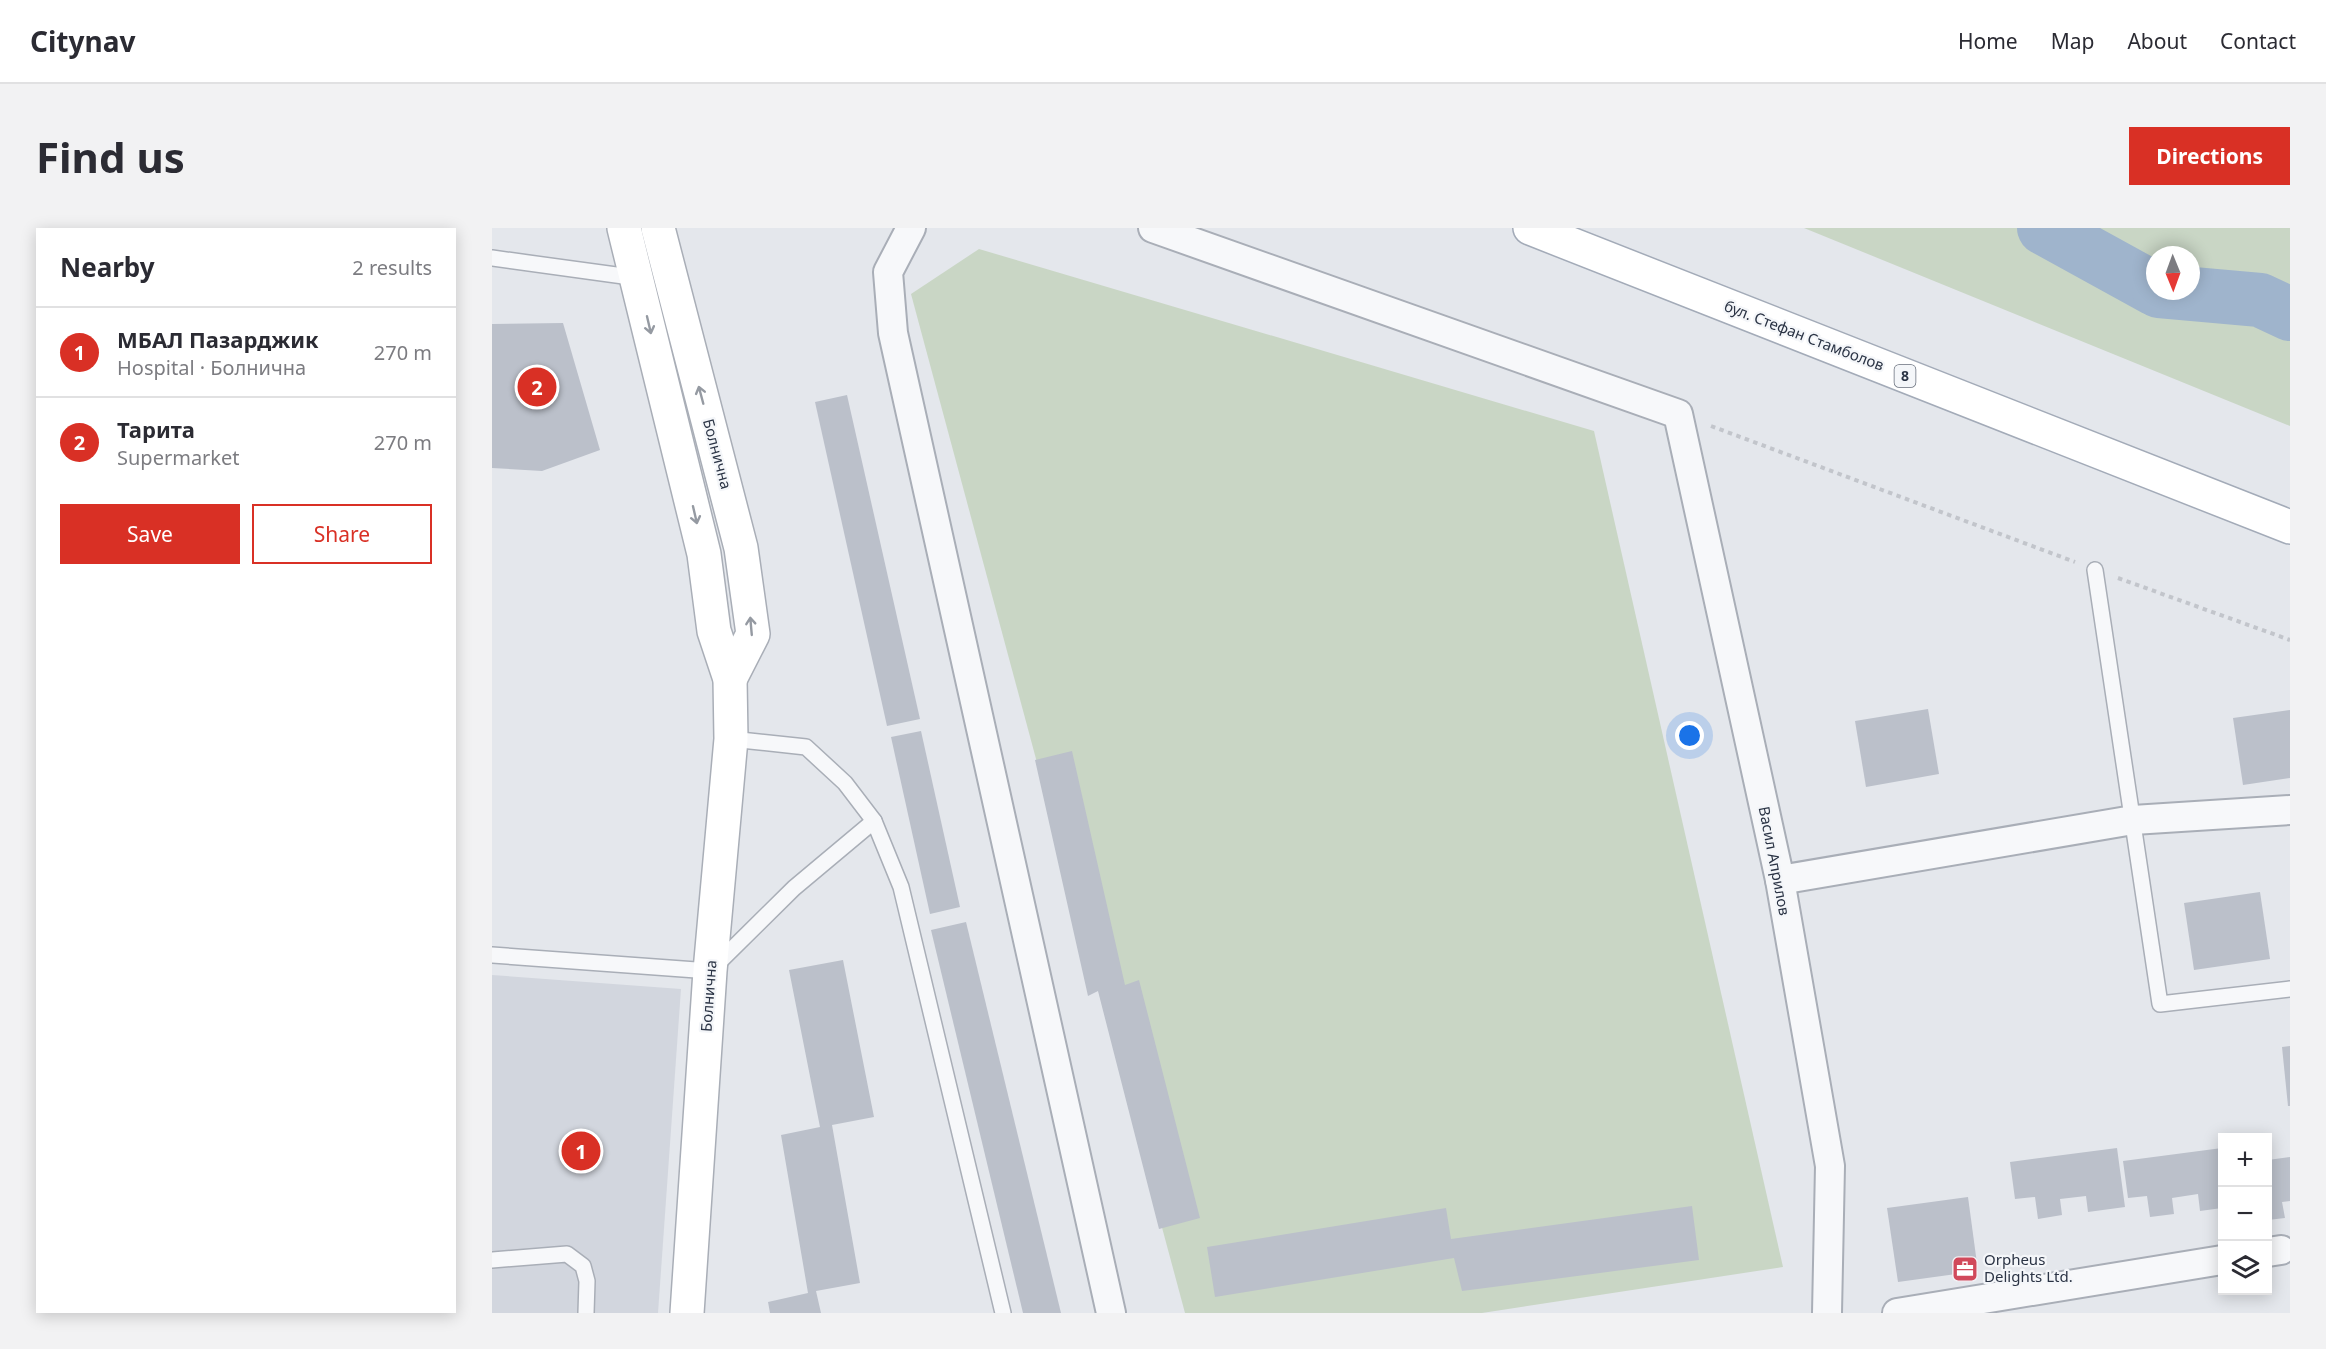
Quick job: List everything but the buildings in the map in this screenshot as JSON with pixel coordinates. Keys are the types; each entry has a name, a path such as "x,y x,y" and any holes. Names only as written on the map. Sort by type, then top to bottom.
{"street":[{"name":"Болнична","path":"624,228 704,554 714,631 730,679 731,739 711,971 687,1313"},
{"name":"Болнична","path":"658,228 741,548 753,634 730,679"},
{"path":"911,228 888,272 893,333 1111,1313"},
{"path":"1153,228 1678,414"},
{"name":"бул. Стефан Стамболов","path":"1530,228 2287,526"},
{"name":"Васил Априлов","path":"1678,414 1780,880 1830,1166 1827,1313"},
{"path":"1780,880 2133,820 2290,810"},
{"path":"1897,1313 2218,1261"}],"lane":[{"path":"492,258 638,278"},
{"path":"2095,570 2160,1004 2290,989"},
{"path":"731,739 806,747 845,783 874,821 901,887 1003,1313"},
{"path":"492,955 711,971 794,888 874,821"},
{"path":"492,1260 567,1254 583,1266 587,1281 586,1313"}],"path":[{"path":"1678,414 2095,570 2290,640"}],"shaded area":[{"path":"492,975 681,989 658,1313 492,1313"}],"green space":[{"path":"1804,228 2290,228 2290,426"},
{"path":"979,249 1594,431 1783,1267 1482,1313 1185,1313 911,294"}],"waterway":[{"path":"2044,228 2146,284"},
{"path":"2200,295 2260,300 2290,314"}],"place":[{"name":"Тарита","path":"537,387"},
{"name":"МБАЛ Пазарджик","path":"581,1151"},
{"name":"Orpheus Delights Ltd.","path":"1965,1269"}]}
